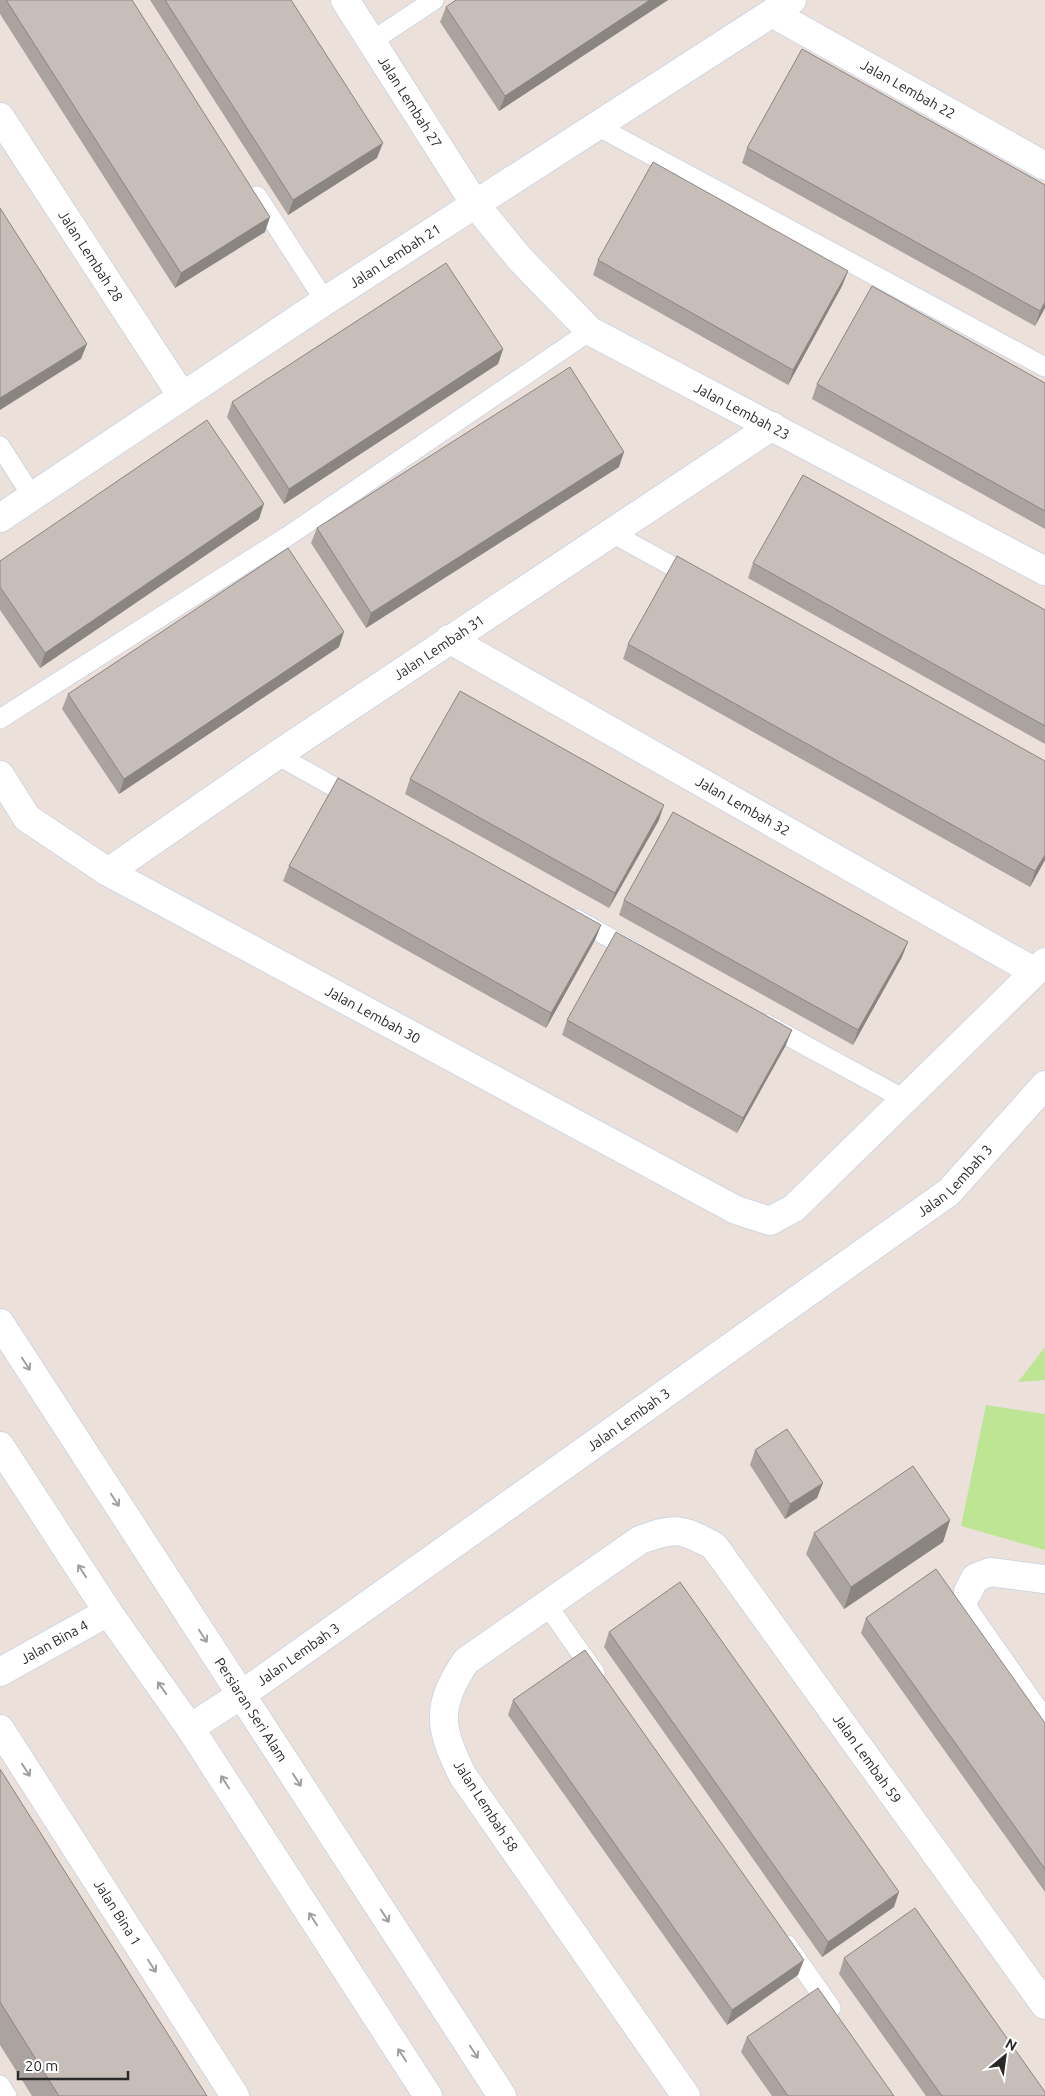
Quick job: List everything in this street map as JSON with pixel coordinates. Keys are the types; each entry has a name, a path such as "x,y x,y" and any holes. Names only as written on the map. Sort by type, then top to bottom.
{"street":[{"name":"Jalan Lembah 27","path":"345,0 475,204"},
{"name":"Jalan Lembah 21","path":"0,518 325,301 782,7"},
{"name":"Jalan Lembah 22","path":"782,7 1045,166"},
{"name":"Jalan Lembah 28","path":"0,116 182,396"},
{"name":"Jalan Lembah 23","path":"475,204 520,259 590,331 1045,571"},
{"name":"Jalan Lembah 31","path":"108,872 449,639 772,426"},
{"name":"Jalan Lembah 32","path":"449,639 1040,967"},
{"name":"Jalan Lembah 30","path":"0,775 27,818 108,872 736,1210 770,1220 794,1208 904,1100"},
{"path":"904,1100 1040,967"},
{"name":"Jalan Lembah 3","path":"190,1728 241,1695 948,1192 1045,1085"},
{"name":"Persiaran Seri Alam","path":"0,1323 502,2096"},
{"path":"0,1446 108,1612 190,1728 428,2096"},
{"name":"Jalan Lembah 58","path":"677,1530 640,1540 466,1660 452,1681 443,1719 447,1743 463,1776 686,2096"},
{"name":"Jalan Lembah 59","path":"677,1530 714,1546 1045,2005"},
{"path":"968,1592 975,1578 990,1572 1045,1579"},
{"name":"Jalan Bina 4","path":"0,1672 108,1612"},
{"name":"Jalan Bina 1","path":"0,1729 235,2096"}],"lane":[{"path":"372,41 434,0"},
{"path":"597,126 1045,368"},
{"path":"249,184 325,301"},
{"path":"0,719 288,536 590,331"},
{"path":"0,446 32,496"},
{"path":"612,533 707,586"},
{"path":"277,755 372,807"},
{"path":"564,913 651,961"},
{"path":"747,1013 904,1100"},
{"path":"968,1592 968,1609 1045,1719"},
{"path":"547,1605 604,1685"},
{"path":"774,1927 842,2024"},
{"path":"0,2086 7,2096"}],"green space":[{"path":"1045,1347 1045,1380 1018,1382"},
{"path":"986,1405 1045,1414 1045,1550 961,1526"}],"building":[{"path":"6,0 132,0 270,217 181,273"},
{"path":"165,0 291,0 383,143 293,200"},
{"path":"456,0 650,0 505,96 446,7"},
{"path":"802,49 1045,185 1045,302 1040,311 747,148"},
{"path":"653,162 848,271 793,370 598,260"},
{"path":"0,208 87,344 0,398"},
{"path":"446,263 503,349 289,489 232,402"},
{"path":"872,286 1045,383 1045,511 817,384"},
{"path":"570,367 624,452 371,613 317,528"},
{"path":"207,420 264,504 45,653 0,587 0,561"},
{"path":"803,475 1045,610 1045,726 753,563"},
{"path":"288,548 344,632 124,779 68,694"},
{"path":"677,556 1045,761 1045,855 1035,871 628,644"},
{"path":"460,691 664,805 615,893 410,779"},
{"path":"338,778 601,925 551,1013 289,866"},
{"path":"673,812 908,942 858,1030 624,900"},
{"path":"616,932 792,1030 743,1118 567,1020"},
{"path":"787,1429 823,1483 790,1504 755,1450"},
{"path":"913,1466 950,1520 851,1587 814,1533"},
{"path":"936,1569 1045,1723 1045,1869 866,1618"},
{"path":"680,1582 899,1892 828,1942 609,1632"},
{"path":"585,1650 804,1960 732,2010 513,1700"},
{"path":"0,1769 207,2096 59,2096 0,2002"},
{"path":"915,1908 1045,2092 1045,2096 942,2096 844,1958"},
{"path":"818,1988 894,2096 788,2096 747,2037"}]}
